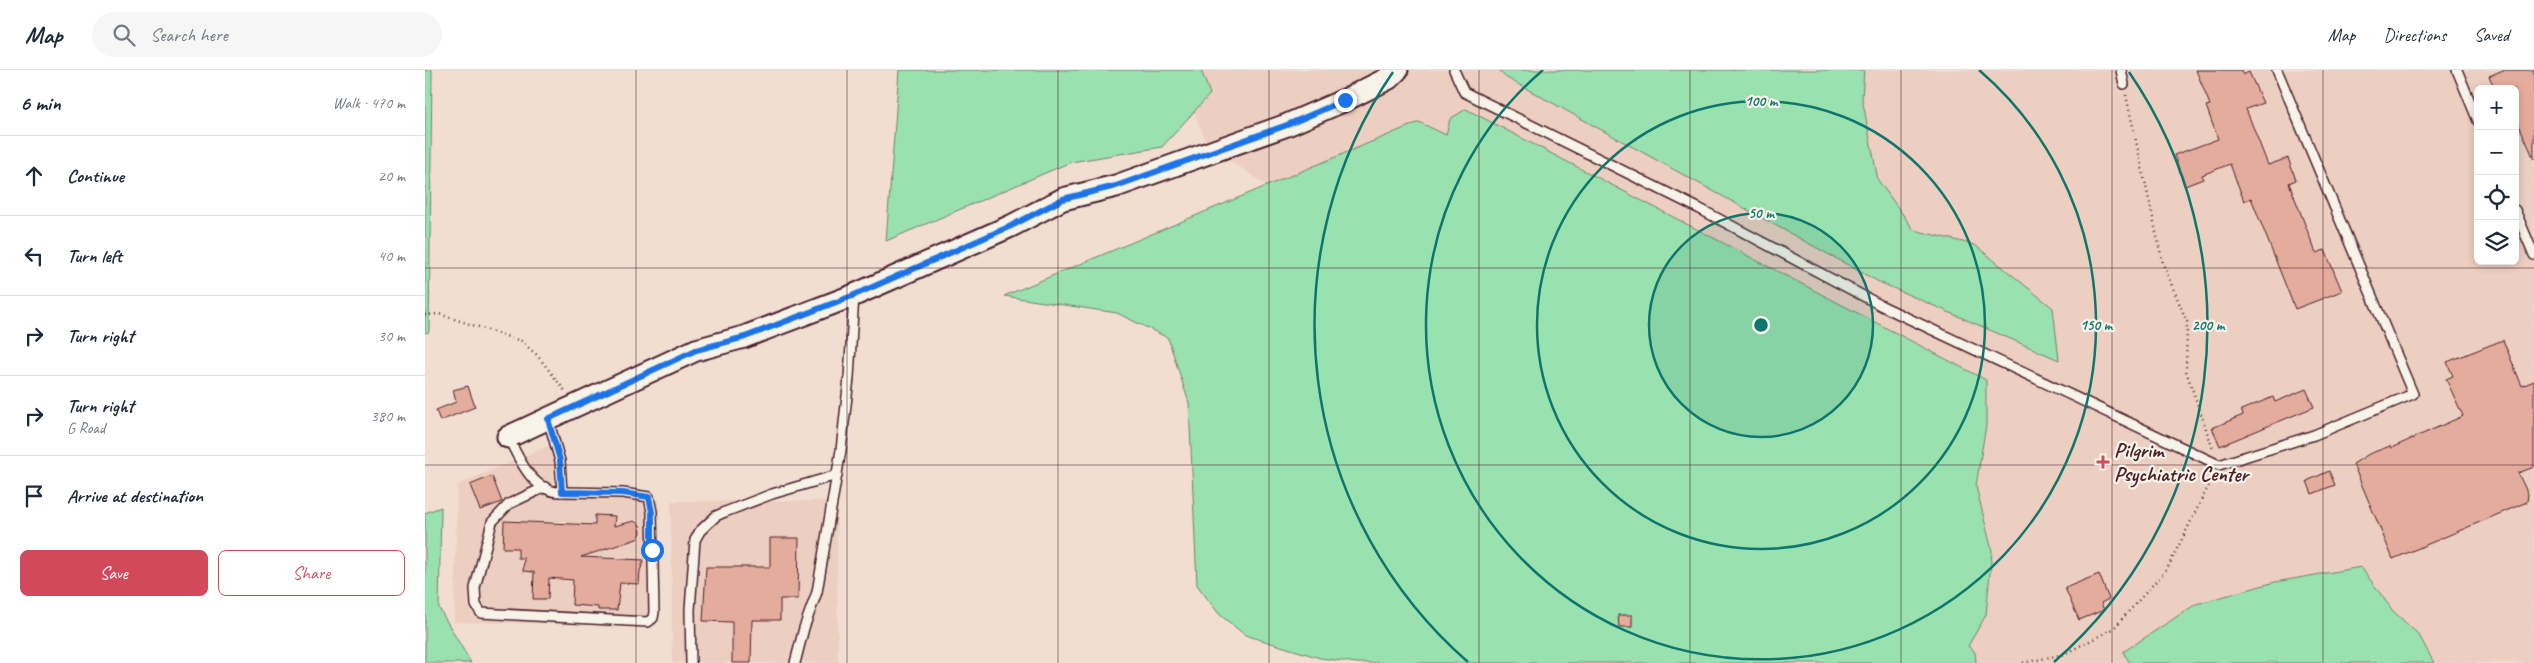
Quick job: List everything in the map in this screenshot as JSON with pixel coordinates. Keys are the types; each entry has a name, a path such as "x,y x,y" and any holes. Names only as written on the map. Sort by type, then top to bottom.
{"street":[{"path":"507,437 696,350 745,337 854,294 1011,226 1063,199 1116,186 1295,121 1345,100 1389,78 1397,70"}],"lane":[{"path":"1454,70 1464,92 1700,209 1882,306 2219,465 2314,436 2413,394 2277,70"},
{"path":"2121,70 2124,84"},
{"path":"2457,70 2474,111"},
{"path":"2519,219 2534,255"},
{"path":"795,663 804,628 817,592 837,475 849,378 854,294"},
{"path":"548,419 560,460 562,492"},
{"path":"507,437 524,468 535,481 555,492 623,493 649,497 652,512 654,612 653,618 648,622 481,614 476,605 475,588 492,522 509,504 545,487"},
{"path":"691,663 690,610 695,540 700,531 716,516 725,512 772,494 837,475"}],"path":[{"path":"2023,663 2064,654 2113,629 2167,568 2219,465 2186,371 2187,322 2163,264 2124,84"},
{"path":"425,315 439,314 521,341 537,354 577,406"}],"shaded area":[{"name":"Pilgrim Psychiatric Center","path":"1178,70 2534,70 2534,663 1966,663 1207,145"},
{"path":"555,443 552,495 659,499 657,626 454,622 457,485"},
{"path":"671,501 837,501 838,663 672,663"}],"green space":[{"path":"425,70 432,70 429,332 425,333"},
{"path":"899,70 1201,70 1210,94 1162,147 1071,162 886,241"},
{"path":"1499,70 1864,70 1862,98 1878,180 1914,230 1975,245 2053,308 2059,360 1879,282 1505,77"},
{"path":"1466,109 1986,380 1986,425 1976,486 1992,551 1986,615 1968,646 1975,652 1976,663 1357,663 1320,658 1245,635 1219,614 1197,585 1189,403 1168,338 1117,313 1004,296 1419,122 1446,135 1450,119"},
{"path":"441,507 439,608 471,663 425,663 425,513"},
{"path":"2361,567 2393,611 2419,635 2434,663 2130,663 2123,652 2196,604 2275,582"}],"building":[{"path":"2196,70 2241,70 2243,75 2249,72 2263,103 2246,109 2268,165 2288,158 2296,180 2289,183 2316,253 2325,250 2342,291 2295,309 2251,198 2244,201 2230,164 2202,175 2203,179 2185,186 2174,155 2218,139 2206,106 2210,105"},
{"path":"2503,70 2534,70 2534,159 2519,125 2519,85 2493,85 2489,76"},
{"path":"2503,340 2522,386 2534,381 2534,467 2518,473 2528,494 2527,502 2393,559 2353,464 2369,454 2390,446 2391,448 2463,416 2446,379 2453,376 2447,362"},
{"path":"468,386 475,407 440,421 436,410 456,402 453,390"},
{"path":"2306,389 2314,407 2220,446 2212,428 2243,415 2241,410 2273,397 2275,402"},
{"path":"2329,471 2335,485 2312,494 2307,481"},
{"path":"492,476 502,502 480,510 470,485"},
{"path":"595,515 615,516 614,526 634,521 640,525 641,533 637,539 581,557 644,560 640,571 639,584 620,583 617,610 598,610 598,607 572,605 573,580 549,578 548,599 533,599 534,572 523,571 524,558 518,558 518,548 503,548 504,521 595,525"},
{"path":"770,538 799,538 798,599 780,599 780,620 752,620 751,663 732,663 732,622 703,621 706,567 770,567"},
{"path":"2099,574 2109,599 2101,603 2104,610 2079,620 2065,588"},
{"path":"1618,615 1632,615 1632,627 1619,627"}],"place":[{"name":"Pilgrim Psychiatric Center","path":"2103,462"}],"route":[{"path":"652,550 652,512 649,497 640,494 623,493 562,492 560,460 548,419 696,350 745,337 852,296 1011,226 1063,199 1116,186 1287,125 1345,100"}]}
